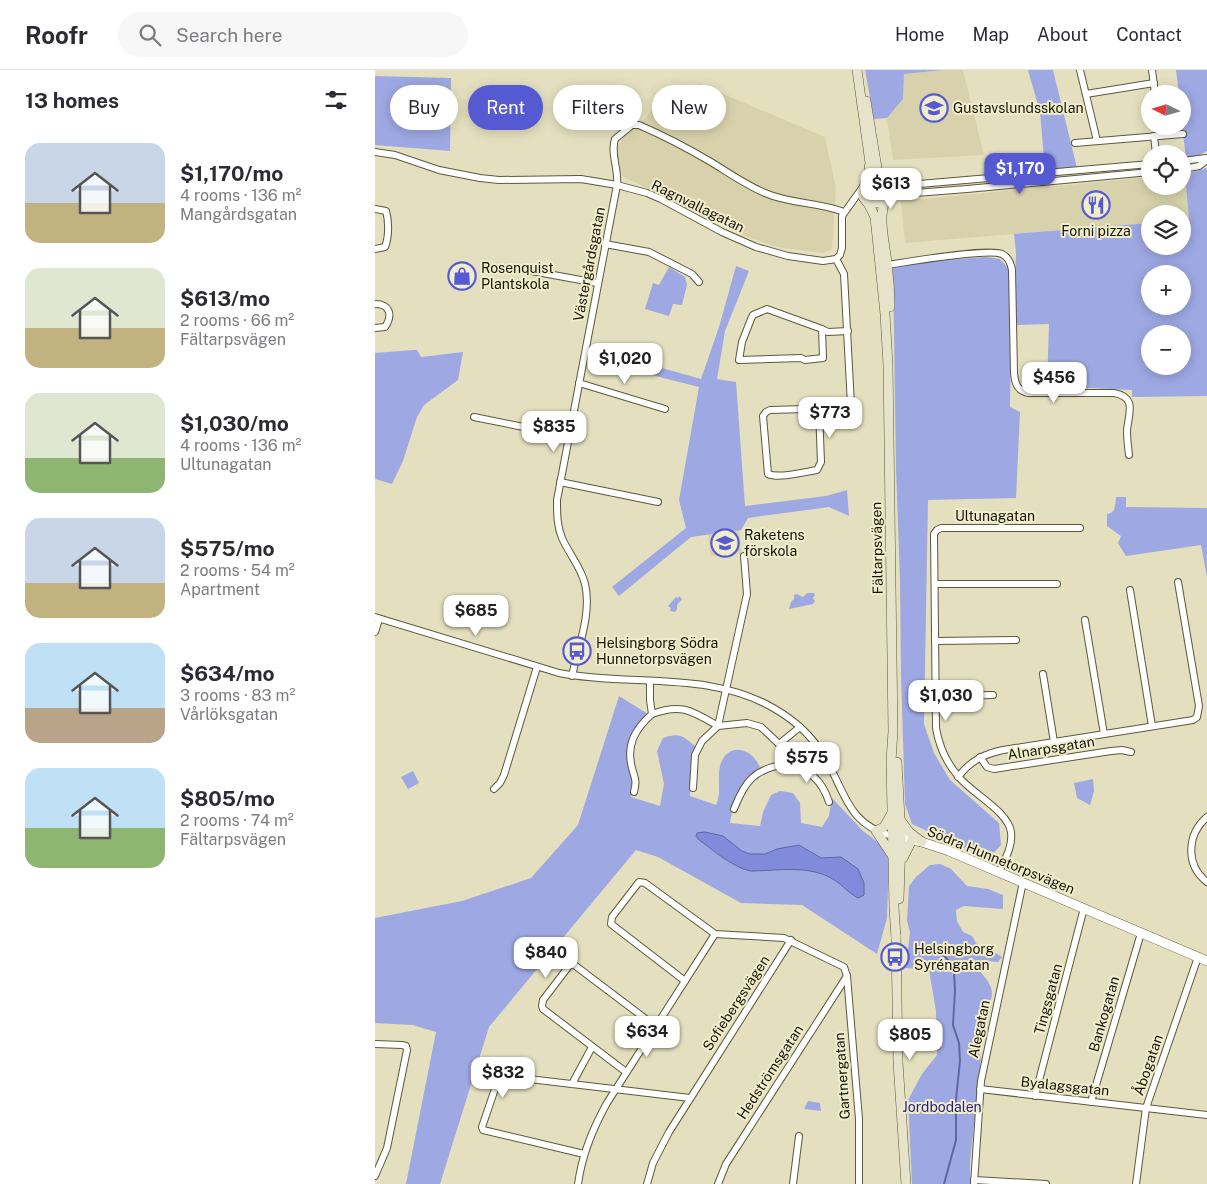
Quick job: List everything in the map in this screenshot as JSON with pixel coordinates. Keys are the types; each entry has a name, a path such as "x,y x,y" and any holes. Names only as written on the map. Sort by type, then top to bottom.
{"main road":[{"path":"859,70 877,168 887,191 886,199 877,203 866,202 863,197 869,163 859,70"},
{"path":"864,185 873,181 883,183"},
{"name":"Fältarpsvägen","path":"886,199 882,212 882,230 890,310 888,365 893,731 901,820 893,856 898,1054 906,1184"},
{"name":"Fältarpsvägen","path":"866,202 875,217 888,365"},
{"name":"Fältarpsvägen","path":"893,731 891,761 892,813 901,861 896,938"},
{"path":"892,813 883,827 876,831 893,856"},
{"path":"901,820 909,832 922,842"},
{"path":"901,861 913,840"}],"street":[{"path":"1080,70 1097,141"},
{"path":"1086,94 1153,83 1152,70"},
{"name":"Västergårdsgatan","path":"572,676 587,597 581,570 563,539 558,525 557,500 617,184 614,140 632,125 637,125 709,161 765,193 789,200 846,209"},
{"path":"1075,143 1170,135"},
{"path":"1156,145 1157,136"},
{"name":"Ragnvallagatan","path":"375,152 395,155 439,170 480,178 499,180 581,179 617,184 661,199 722,232 756,247 810,260 836,259"},
{"path":"1191,160 1207,158"},
{"path":"1191,168 1199,166 1207,158"},
{"path":"883,183 896,186 1141,165"},
{"path":"886,199 902,194 1141,173"},
{"path":"819,409 820,467 817,470 782,476 768,474 763,416 765,412 770,410 848,408 851,405 844,274 836,259 842,251 841,222 846,209 864,185"},
{"path":"846,209 866,202"},
{"path":"375,209 386,211 388,224 385,247 375,249"},
{"path":"605,244 649,252 692,274 699,282"},
{"path":"879,252 882,261 887,265 961,255 993,253 1005,256 1012,270 1014,373 1016,385 1028,394 1114,394 1124,396 1131,408 1127,430 1129,455"},
{"path":"527,270 597,283"},
{"path":"375,304 387,307 389,318 385,327 375,328"},
{"path":"822,329 823,358 811,360 801,358 763,358 756,361 739,360 741,342 753,315 767,309 822,329 827,332 848,330"},
{"path":"579,383 665,409"},
{"path":"474,417 568,436"},
{"path":"560,482 658,502"},
{"name":"Ultunagatan","path":"999,872 1010,845 1011,834 1009,825 1004,817 958,777 940,745 936,728 935,534 939,529 1079,528"},
{"path":"718,726 747,594 744,556"},
{"name":"Alnarpsgatan","path":"958,777 980,757 1003,750 1193,720 1197,717 1199,714 1178,582"},
{"path":"935,584 1057,584"},
{"path":"1130,590 1152,726"},
{"name":"Södra Hunnetorpsvägen","path":"375,632 377,618 572,676 587,679 695,684 725,689 750,697 773,708 800,726 822,752 859,820 876,831 922,842 949,851 1203,959"},
{"name":"Alnarpsgatan","path":"1085,620 1104,734"},
{"path":"935,641 1016,640"},
{"path":"494,789 500,783 504,774 537,667"},
{"name":"Alnarpsgatan","path":"1043,674 1054,742"},
{"path":"650,682 649,700 652,714"},
{"path":"935,696 993,695"},
{"path":"634,792 637,780 632,767 631,745 641,724 652,714 671,708 682,709 696,713 718,726"},
{"path":"693,788 695,754 702,741 718,726 747,723 761,727 779,744 786,764"},
{"path":"779,744 800,726"},
{"name":"Alnarpsgatan","path":"980,757 987,767 994,770 1111,751 1125,750 1131,752"},
{"path":"734,809 739,796 751,777 770,767 786,764 803,769 815,776 822,785 829,802"},
{"path":"1207,817 1196,829 1192,838 1191,858 1196,870 1207,882"},
{"path":"685,981 613,926 611,922 612,917 637,883 642,882 715,934 778,937 791,940"},
{"name":"Alegatan","path":"974,1182 980,1089 1023,882"},
{"name":"Tingsgatan","path":"1035,1096 1084,908"},
{"name":"Bankogatan","path":"1091,1102 1141,933"},
{"path":"578,1184 584,1154 596,1124 615,1089 715,934"},
{"name":"Gartnergatan","path":"791,940 844,967 847,976 859,1119 859,1184"},
{"name":"Sofiebergsvägen","path":"647,1184 657,1153 689,1098 791,940"},
{"name":"Åbogatan","path":"1137,1184 1146,1108 1203,959"},
{"path":"626,1072 541,1006 543,1000 570,965 575,966 655,1026"},
{"name":"Hedströmsgatan","path":"718,1184 726,1164 847,976"},
{"path":"375,1044 404,1046 407,1052 389,1140 375,1176"},
{"path":"573,1084 592,1046"},
{"path":"584,1154 485,1131 482,1128 499,1077 689,1098"},
{"name":"Byalagsgatan","path":"980,1089 1207,1115"},
{"path":"793,1184 799,1136"},
{"path":"974,1182 1046,1184"}],"shaded area":[{"name":"Gustavslundsskolan","path":"963,70 984,155 893,160 887,118 903,99 904,74"},
{"path":"726,95 825,137 836,188 832,249 824,253 777,247 740,234 622,176 616,148 632,130 642,130 642,121 652,109 652,130 726,130"},
{"path":"1141,178 1141,195 1187,195 1188,205 1141,205 1141,224 905,243 901,201"},
{"name":"Raketens förskola","path":"739,530 741,554 711,556 708,533"},
{"path":"705,832 723,836 742,851 750,854 765,854 777,849 799,845 821,858 841,857 858,869 864,883 864,895 858,898 833,879 820,873 800,870 750,871 743,869 723,858 698,839 697,833"}],"green space":[{"path":"865,70 943,70 904,74 903,99 887,118 874,119"},
{"path":"1028,70 1053,70 1077,168 1045,170 1040,112"},
{"path":"1176,70 1207,70 1207,151 1200,155 1191,157 1191,145 1184,145 1183,135 1191,135 1191,85 1178,85"},
{"path":"375,76 451,78 451,85 390,85 390,130 450,130 450,151 375,145"},
{"path":"1207,168 1207,396 1132,397 1132,390 1047,386 1049,324 1014,325 1016,252 1014,234 1141,224 1141,255 1191,255 1191,205 1188,205 1187,195 1191,195 1191,172"},
{"path":"986,257 1000,259 1009,269 1011,326 1010,407 1020,412 1016,498 928,500 924,724 934,753 950,780 999,823 1001,845 988,859 912,824 905,804 893,267 944,260"},
{"path":"736,266 749,271 725,331 717,379 736,382 745,506 826,496 847,490 849,516 829,507 748,518 741,530 691,537 619,596 612,587 686,528 679,500 699,387 593,360 595,349 701,379 719,327"},
{"path":"669,267 685,277 687,285 682,305 673,304 669,316 645,309 653,283 659,285"},
{"path":"417,350 421,357 463,352 458,380 424,405 417,417 403,461 392,484 375,479 375,353"},
{"path":"1116,497 1126,497 1126,507 1207,508 1207,577 1201,545 1126,556 1118,543 1121,536 1107,526 1107,514 1114,510"},
{"path":"807,593 814,593 813,598 815,601 813,604 789,609 794,595 797,594 803,597"},
{"path":"679,596 682,599 677,605 677,609 675,612 670,611 671,608 668,606"},
{"path":"619,696 648,714 637,724 630,738 633,781 631,797 660,806 664,784 657,751 663,738 677,735 696,747 691,761 690,796 716,805 719,795 720,766 725,756 733,750 747,752 760,767 753,773 739,792 730,823 760,826 763,812 771,795 780,791 793,793 800,803 801,823 822,827 829,816 832,798 863,831 883,846 889,860 887,918 877,954 802,905 741,903 658,857 636,850 489,1027 440,1184 406,1184 436,1032 413,1025 375,1023 375,918 462,901 531,878 578,825"},
{"path":"413,771 419,783 408,789 401,777"},
{"path":"1093,779 1094,791 1090,805 1077,798 1074,783"},
{"name":"Jordbodalen","path":"940,864 951,869 967,886 988,889 1003,895 1003,909 964,906 956,910 957,921 963,932 972,936 981,954 994,952 1002,957 998,962 987,961 979,963 978,969 990,985 992,994 981,1018 981,1038 973,1042 972,1048 974,1052 979,1053 981,1058 970,1162 970,1184 912,1184 908,1100 922,1074 937,1055 936,1011 929,970 906,968 910,932 907,921 909,886 930,865"},
{"path":"808,1101 820,1103 821,1111 804,1109"}],"waterway":[{"path":"937,948 948,960 954,972 953,1025 959,1043 960,1061 956,1099 956,1140 944,1184"}],"place":[{"name":"Gustavslundsskolan","path":"934,108"},
{"name":"Forni pizza","path":"1096,205"},
{"name":"Rosenquist Plantskola","path":"462,276"},
{"name":"Raketens förskola","path":"725,543"},
{"name":"Helsingborg Södra Hunnetorpsvägen","path":"577,651"},
{"name":"Helsingborg Syréngatan","path":"895,957"}]}
